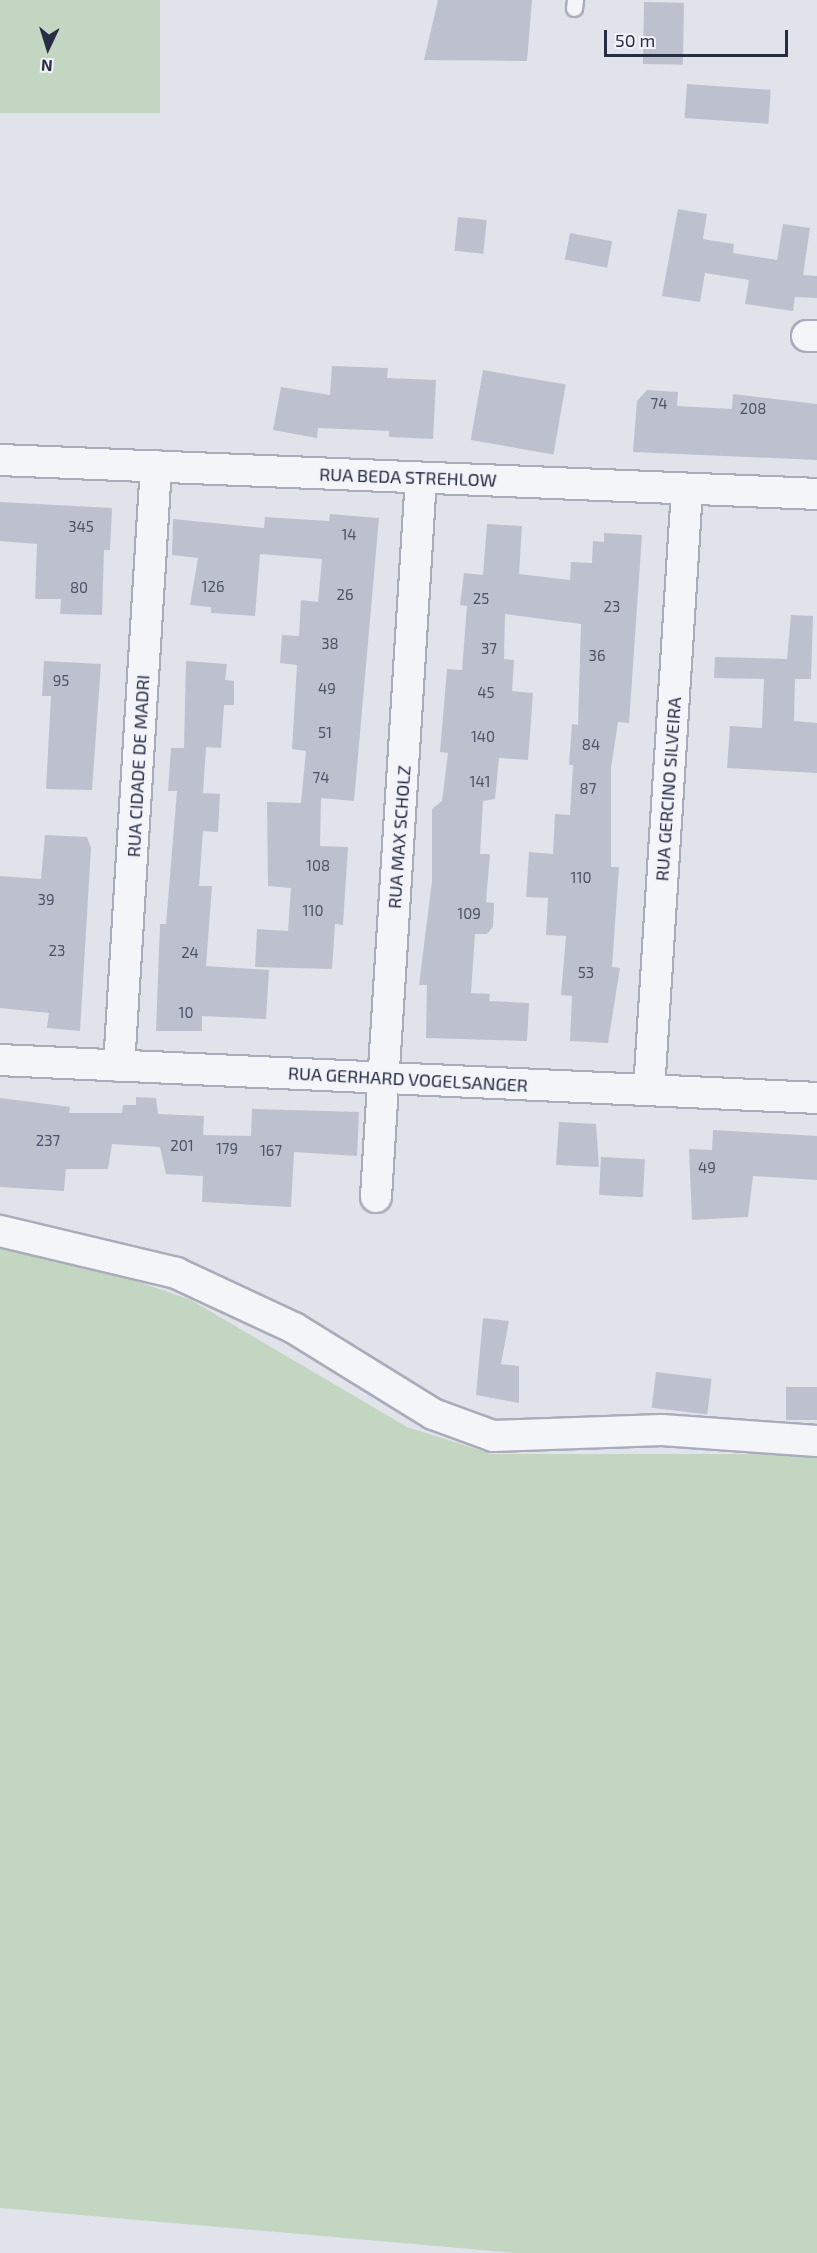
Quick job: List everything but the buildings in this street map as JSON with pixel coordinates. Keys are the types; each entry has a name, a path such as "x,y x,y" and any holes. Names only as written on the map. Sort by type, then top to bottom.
{"street":[{"name":"RUA BEDA STREHLOW","path":"0,460 817,495"},
{"name":"RUA CIDADE DE MADRI","path":"119,1066 156,466"},
{"name":"RUA MAX SCHOLZ","path":"376,1197 421,478"},
{"name":"RUA GERCINO SILVEIRA","path":"649,1090 687,489"},
{"name":"RUA GERHARD VOGELSANGER","path":"0,1060 817,1098"},
{"path":"0,1231 176,1274 294,1328 433,1414 493,1436 663,1430 817,1441"}],"green space":[{"path":"0,0 160,0 160,113 0,113"},
{"path":"0,1246 87,1264 191,1300 407,1427 492,1454 817,1454 817,2253 517,2253 0,2208"}]}
